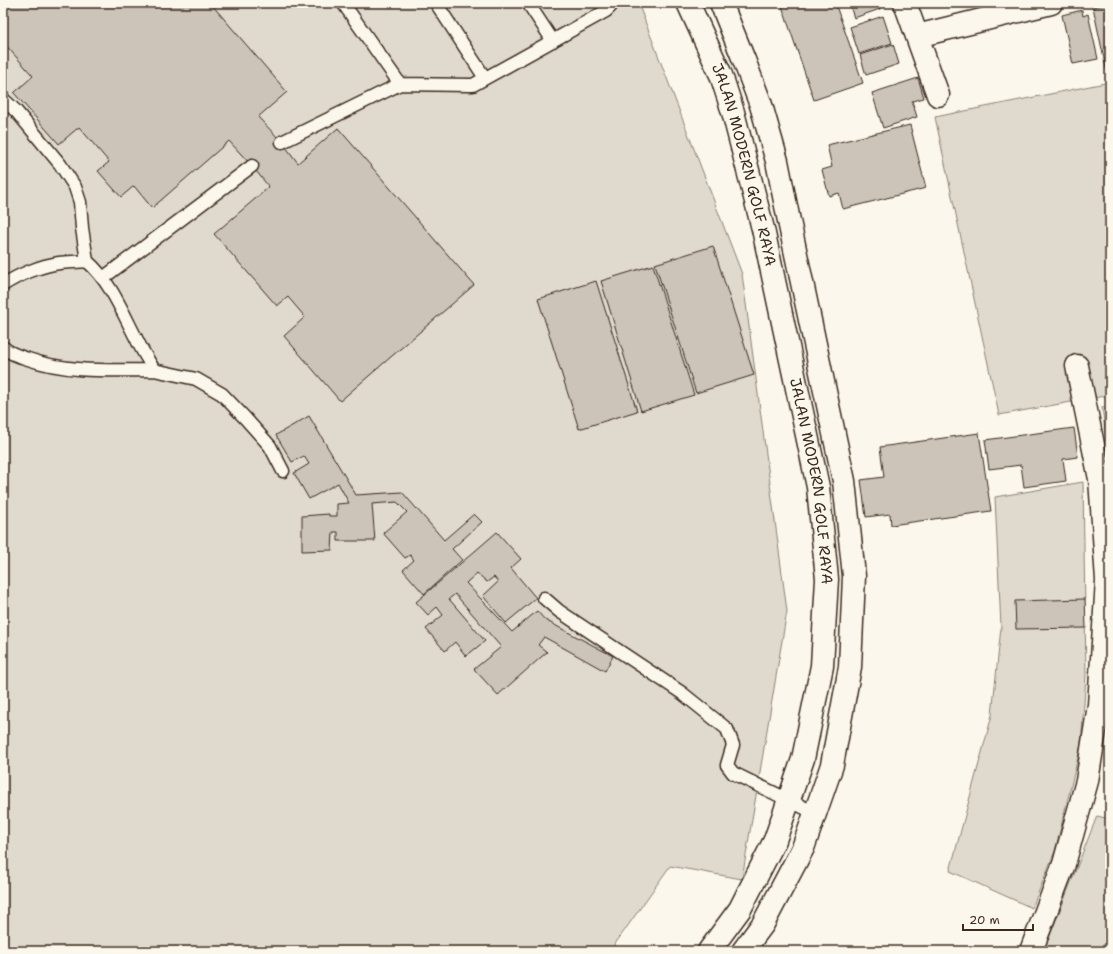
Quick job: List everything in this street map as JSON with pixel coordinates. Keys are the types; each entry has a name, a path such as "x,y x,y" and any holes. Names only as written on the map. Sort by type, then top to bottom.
{"street":[{"name":"JALAN MODERN GOLF RAYA","path":"688,3 721,75 733,112 763,230 818,487 827,579 822,666 803,759 775,840 740,909 709,951"},
{"name":"JALAN MODERN GOLF RAYA","path":"721,3 761,105 777,161 844,481 854,576 850,667 832,765 803,848 763,924 743,951"},
{"path":"905,3 938,95"},
{"path":"917,36 1051,3"},
{"path":"1030,951 1064,864 1087,781 1099,705 1107,580 1100,478 1077,366"}],"lane":[{"path":"343,3 400,84"},
{"path":"436,3 485,78"},
{"path":"528,3 553,41"},
{"path":"282,142 400,84 470,85 606,11 611,6 611,3"},
{"path":"3,99 16,111 60,164 75,187 80,202 87,261 103,278 154,370"},
{"path":"103,278 252,166"},
{"path":"3,285 14,278 32,271 57,264 87,261"},
{"path":"3,347 9,352 44,364 80,369 154,370 196,379 222,394 245,418 270,446 283,471"},
{"path":"544,598 559,611 682,693 727,729 732,745 727,765 733,773 815,813"}],"shaded area":[{"path":"3,3 638,3 742,274 787,611 742,879 670,866 610,951 3,951"},
{"path":"1110,82 1110,395 999,415 935,117"},
{"path":"1110,406 1110,469 1102,407"},
{"path":"1083,482 1086,676 1081,745 1055,851 1032,908 950,871 992,715 1001,627 995,497"},
{"path":"1097,816 1110,819 1110,951 1044,951"}],"building":[{"path":"3,3 214,3 212,5 287,92 258,117 282,142 298,163 338,128 474,285 340,401 284,336 305,317 288,297 277,306 214,234 269,187 252,166 229,141 152,208 134,186 121,197 98,171 109,162 79,127 59,144 14,93 33,76 3,42"},
{"path":"781,3 835,3 863,83 814,100"},
{"path":"849,3 878,3 880,9 854,18"},
{"path":"1110,3 1110,72 1107,73 1093,7"},
{"path":"1082,10 1083,16 1088,14 1098,59 1073,64 1062,15"},
{"path":"883,16 892,43 859,54 850,27"},
{"path":"893,44 899,64 866,75 860,55"},
{"path":"918,78 924,98 912,101 917,117 883,128 872,93"},
{"path":"910,125 926,188 843,209 839,193 829,196 822,170 832,167 827,145"},
{"path":"713,246 754,375 696,393 655,264"},
{"path":"653,265 694,395 641,411 601,281"},
{"path":"596,281 637,411 579,429 538,299"},
{"path":"309,416 356,495 402,492 444,540 474,514 482,522 452,549 462,560 424,594 403,570 414,560 410,555 405,558 383,533 407,512 397,502 372,504 375,541 338,541 338,532 333,532 332,550 302,551 302,516 329,514 329,516 337,516 337,504 349,503 338,483 309,499 294,473 309,464 304,456 292,462 276,435"},
{"path":"1074,428 1078,457 1063,459 1066,481 1024,487 1021,465 989,469 985,440"},
{"path":"979,433 991,511 891,525 890,514 866,517 861,480 884,477 880,447"},
{"path":"497,532 521,559 511,568 536,598 506,623 483,596 498,582 494,577 487,582 477,573 466,583 512,632 537,611 545,620 613,656 605,671 544,637 538,645 547,652 498,695 474,669 501,647 455,594 449,599 485,641 466,656 455,642 445,651 426,629 443,615 437,607 428,615 416,602"},
{"path":"1085,599 1086,628 1016,629 1015,601"}]}
